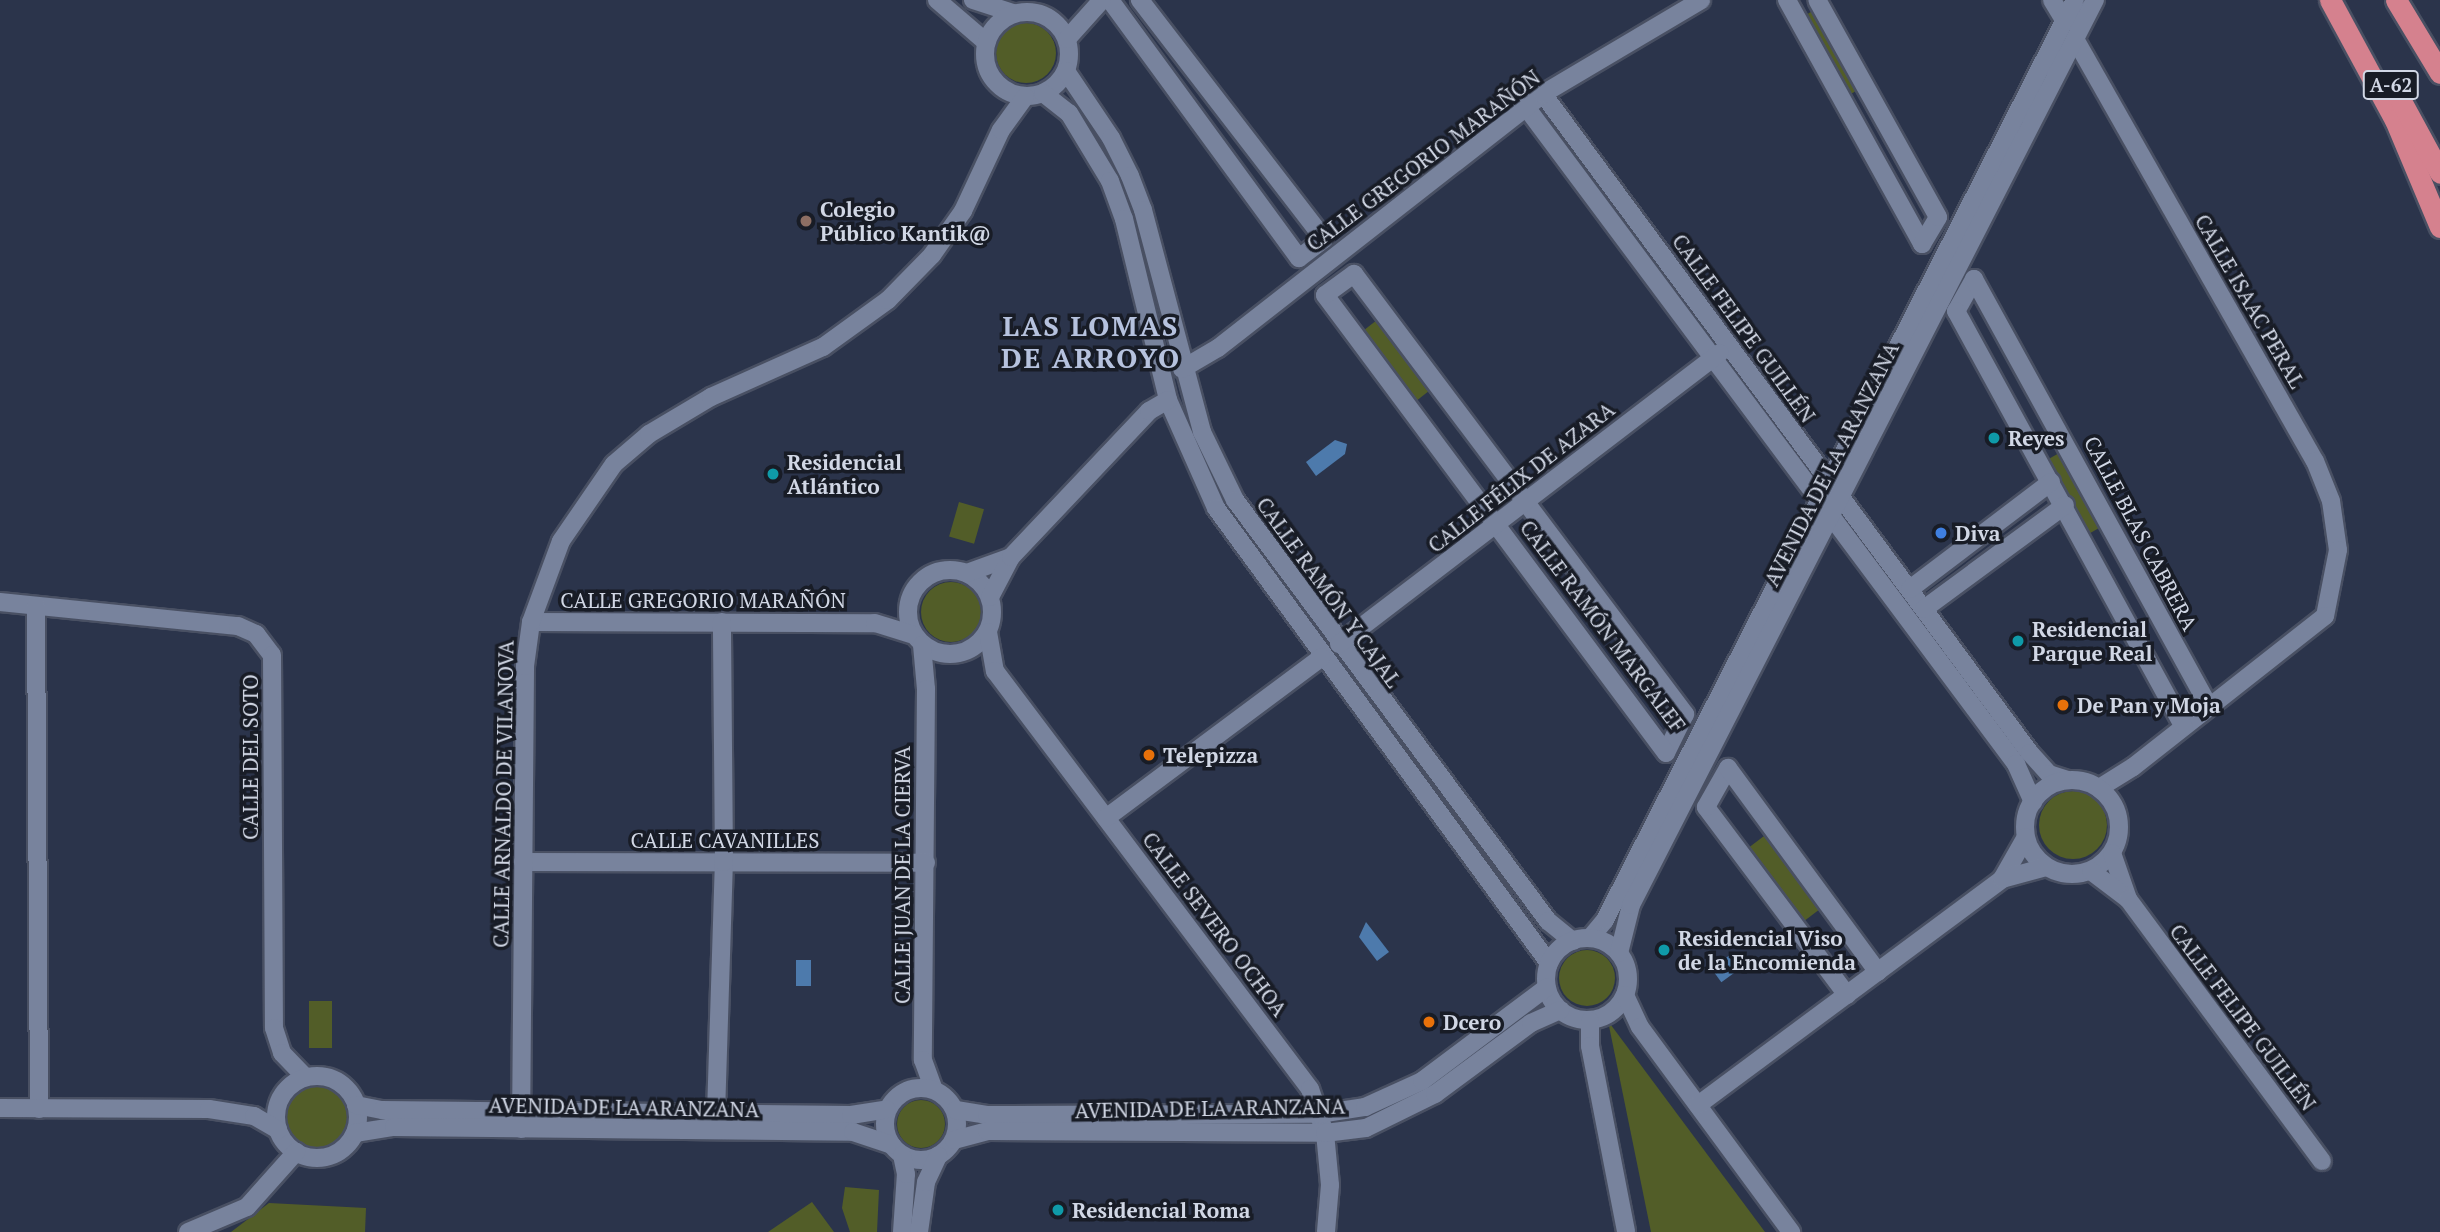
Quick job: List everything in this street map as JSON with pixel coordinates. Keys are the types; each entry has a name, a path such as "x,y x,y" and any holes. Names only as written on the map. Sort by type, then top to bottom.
{"highway":[{"path":"2330,0 2395,120 2440,227"},
{"name":"A-62","path":"2337,0 2440,173"},
{"name":"A-62","path":"2397,0 2440,73"}],"street":[{"path":"937,0 986,42"},
{"path":"973,0 1047,12 1097,4"},
{"path":"1110,0 1299,258 1324,239 1140,0"},
{"name":"CALLE GREGORIO MARAÑÓN","path":"1182,369 1218,348 1543,94 1701,0"},
{"path":"1787,0 1922,244 1938,217 1818,0"},
{"path":"2052,0 2064,20"},
{"name":"AVENIDA DE LA ARANZANA","path":"1582,939 1605,920 2075,0"},
{"name":"AVENIDA DE LA ARANZANA","path":"1619,953 1631,905 2095,0"},
{"path":"1067,38 1097,4"},
{"path":"1020,8 992,29 986,42 987,70 1003,89 1025,97 1043,93 1066,71 1067,38 1047,12"},
{"name":"CALLE ISAAC PERAL","path":"2075,39 2315,461 2336,527 2331,600 2325,616 2209,707"},
{"name":"CALLE RAMÓN Y CAJAL","path":"1066,71 1111,138 1130,176 1143,210 1182,369 1202,432 1235,500 1339,644 1548,921 1582,939"},
{"name":"CALLE ARNALDO DE VILANOVA","path":"1001,130 1003,89"},
{"name":"CALLE RAMÓN Y CAJAL","path":"1043,93 1069,113 1110,181 1124,219 1168,400 1216,508 1322,657 1549,963"},
{"name":"CALLE FELIPE GUILLÉN","path":"1543,94 2030,753 2049,774 2067,780"},
{"name":"CALLE ARNALDO DE VILANOVA","path":"521,1121 525,666 531,622 562,541 614,464 677,416 823,347 888,300 932,255 963,211 1001,130 1025,97"},
{"name":"CALLE FELIPE GUILLÉN","path":"1526,107 2016,764 2033,802"},
{"path":"1314,247 1342,283"},
{"name":"CALLE RAMÓN MARGALEF","path":"1354,274 1685,714 1666,752 1325,295 1342,283 1354,274"},
{"name":"CALLE BLAS CABRERA","path":"2184,727 2065,505 1956,311 1974,279 2209,707"},
{"name":"CALLE FÉLIX DE AZARA","path":"1339,644 1730,346"},
{"path":"1011,557 967,573 943,570 931,574 908,602 918,640 943,654 964,653 988,632 990,597 1011,557 1149,411 1168,400"},
{"path":"1910,589 2051,482"},
{"path":"1924,609 2065,505"},
{"path":"967,573 990,597"},
{"name":"CALLE DEL SOTO","path":"0,602 238,626 257,634 272,655 274,1028 299,1081"},
{"name":"CALLE GREGORIO MARAÑÓN","path":"875,623 908,602"},
{"path":"37,606 39,1109"},
{"name":"CALLE GREGORIO MARAÑÓN","path":"531,622 875,623 918,640"},
{"path":"716,1114 724,863 722,622"},
{"name":"CALLE SEVERO OCHOA","path":"988,632 995,671"},
{"name":"CALLE JUAN DE LA CIERVA","path":"918,640 926,689 923,1060 933,1088"},
{"name":"CALLE SEVERO OCHOA","path":"964,653 995,671 1310,1089 1325,1133 1331,1185 1326,1232"},
{"name":"CALLE JUAN DE LA CIERVA","path":"926,689 943,654"},
{"path":"1106,818 1322,657"},
{"path":"2099,788 2133,767 2209,707"},
{"name":"CALLE RAMÓN MARGALEF","path":"1677,734 1717,787"},
{"path":"2115,808 2133,767"},
{"path":"1847,995 1706,807 1728,768 1878,972"},
{"path":"1698,1105 2002,879 2046,867 2076,874 2091,871 2112,853 2120,827 2115,808 2099,788 2067,780 2042,792 2033,802 2026,837 2002,879"},
{"path":"2026,837 2046,867"},
{"name":"CALLE FELIPE GUILLÉN","path":"2112,853 2127,899"},
{"name":"CALLE CAVANILLES","path":"523,862 926,863"},
{"name":"CALLE FELIPE GUILLÉN","path":"2091,871 2127,899 2322,1161"},
{"path":"1626,1232 1590,1046 1575,1017 1547,986 1549,963 1582,939 1619,953 1628,972 1626,995 1640,1027 1791,1232"},
{"name":"AVENIDA DE LA ARANZANA","path":"956,1110 987,1115 1319,1114 1365,1107 1422,1081 1547,986"},
{"path":"1575,1017 1614,1010 1626,995"},
{"path":"1614,1010 1640,1027"},
{"name":"AVENIDA DE LA ARANZANA","path":"954,1140 987,1131 1325,1133 1366,1128 1403,1113 1531,1023 1575,1017"},
{"name":"CALLE JUAN DE LA CIERVA","path":"912,1088 923,1060"},
{"path":"0,1108 209,1109 254,1116 278,1130 296,1152 315,1158 329,1156 345,1147 355,1133 356,1105 335,1080 299,1081 277,1110 254,1116"},
{"path":"902,1232 906,1174 884,1122 887,1109 898,1096 912,1088 933,1088 947,1097 956,1110 954,1140 938,1156 926,1182 919,1232"},
{"name":"AVENIDA DE LA ARANZANA","path":"356,1105 382,1111 521,1121 853,1132 897,1150"},
{"name":"AVENIDA DE LA ARANZANA","path":"355,1133 376,1127 716,1114 867,1115 887,1109"},
{"path":"277,1110 278,1130"},
{"path":"897,1150 926,1160 938,1156"},
{"path":"188,1232 247,1206 296,1152"}],"green space":[{"path":"1823,5 1868,84 1848,96 1802,17"},
{"path":"1026,23 1043,28 1051,36 1056,53 1051,70 1043,78 1026,83 1009,78 1001,70 996,53 1001,36 1009,28"},
{"path":"1382,316 1436,385 1416,401 1362,331"},
{"path":"2066,449 2108,523 2086,536 2043,462"},
{"path":"959,502 984,509 974,544 949,537"},
{"path":"945,582 957,582 976,595 981,612 979,624 968,637 957,642 945,642 926,629 921,618 921,606 934,587"},
{"path":"2073,791 2086,793 2097,801 2105,812 2105,838 2097,849 2086,857 2073,859 2060,857 2049,849 2041,838 2039,825 2041,812 2049,801 2060,793"},
{"path":"1768,833 1823,906 1804,921 1749,847"},
{"path":"1581,950 1593,950 1607,958 1615,972 1613,989 1607,998 1593,1006 1581,1006 1564,994 1559,984 1559,972 1571,955"},
{"path":"309,1001 332,1001 332,1048 309,1048"},
{"path":"1608,1021 1765,1232 1651,1232"},
{"path":"318,1084 331,1086 342,1094 350,1105 350,1131 342,1142 331,1150 318,1152 305,1150 294,1142 286,1131 284,1118 286,1105 294,1094 305,1086"},
{"path":"921,1100 938,1107 945,1124 938,1141 921,1148 904,1141 897,1124 904,1107"},
{"path":"845,1187 879,1190 877,1232 850,1232 842,1208"},
{"path":"812,1202 834,1232 768,1232"},
{"path":"269,1203 366,1208 365,1232 231,1232"}],"water":[{"path":"1335,440 1347,444 1345,454 1316,476 1306,462"},
{"path":"1366,922 1389,952 1377,961 1359,937"},
{"path":"1734,952 1744,966 1721,982 1711,968"},
{"path":"796,960 811,960 811,986 796,986"}],"place":[{"name":"Colegio Público Kantik@","path":"806,221"},
{"name":"Reyes","path":"1994,438"},
{"name":"Residencial Atlántico","path":"773,474"},
{"name":"Diva","path":"1941,533"},
{"name":"Residencial Parque Real","path":"2018,641"},
{"name":"De Pan y Moja","path":"2063,705"},
{"name":"Telepizza","path":"1149,755"},
{"name":"Residencial Viso de la Encomienda","path":"1664,950"},
{"name":"Dcero","path":"1429,1022"},
{"name":"Residencial Roma","path":"1058,1210"}],"district":[{"name":"LAS LOMAS DE ARROYO","path":"1091,342"}]}
